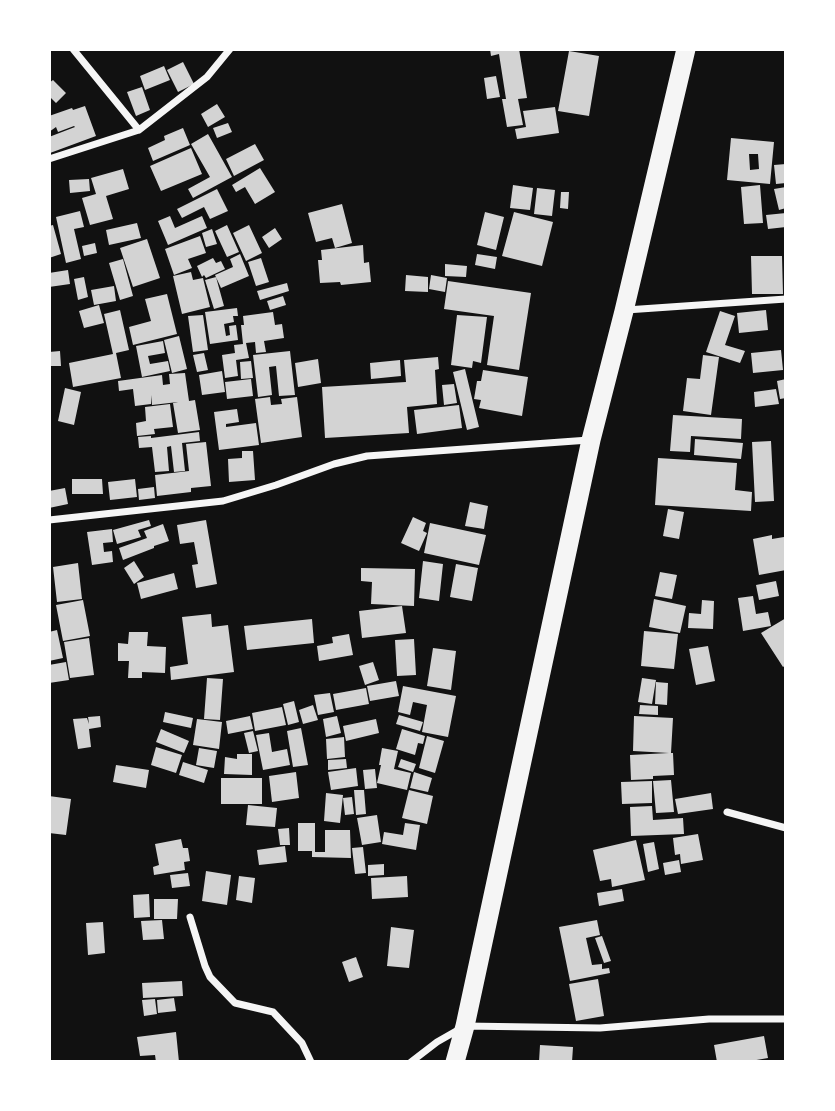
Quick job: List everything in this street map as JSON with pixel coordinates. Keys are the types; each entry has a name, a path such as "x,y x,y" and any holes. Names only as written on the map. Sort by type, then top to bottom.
{"highway":[{"path":"456,1062 591,440 686,49"}],"street":[{"path":"73,49 139,130"},
{"path":"49,159 139,130 207,76 230,49"},
{"path":"624,310 786,299"},
{"path":"49,520 223,501 342,461 367,456 591,440"},
{"path":"726,812 786,828"},
{"path":"190,917 210,977 235,1003 272,1012 302,1043 312,1062"},
{"path":"411,1062 437,1042 465,1026 600,1028 709,1019 786,1019"}],"building":[{"path":"490,49 519,49 527,98 518,99 523,125 507,127 499,54 491,56"},
{"path":"569,51 599,56 589,116 558,111"},
{"path":"183,62 194,84 178,92 167,70"},
{"path":"164,66 170,80 145,90 140,76"},
{"path":"496,76 500,97 487,99 484,78"},
{"path":"53,80 66,93 56,103 49,96 49,83"},
{"path":"142,87 150,110 136,116 127,92"},
{"path":"217,104 225,117 208,127 201,114"},
{"path":"85,106 96,136 50,153 49,137 75,127 58,132 56,127 49,132 49,116"},
{"path":"555,107 559,133 517,139 515,129 526,127 523,111"},
{"path":"228,123 232,132 217,138 213,128"},
{"path":"183,128 190,145 153,161 148,148 165,140 164,136"},
{"path":"208,134 232,177 193,198 188,189 210,177 191,144"},
{"path":"731,138 774,142 770,184 727,180","holes":["749,154 758,154 759,169 750,170"]},
{"path":"255,144 264,160 234,176 226,159"},
{"path":"191,148 202,174 161,191 150,166"},
{"path":"786,164 786,183 776,184 774,165"},
{"path":"260,168 275,192 255,204 245,187 236,192 232,185"},
{"path":"123,169 129,189 106,196 113,219 90,225 82,198 96,194 91,178"},
{"path":"89,179 90,191 70,193 69,180"},
{"path":"513,185 533,188 530,210 510,208"},
{"path":"760,185 763,223 744,224 741,187"},
{"path":"786,187 786,208 779,210 774,189"},
{"path":"537,188 555,190 552,216 534,214"},
{"path":"217,189 228,211 210,219 204,207 182,218 177,209"},
{"path":"561,192 569,192 568,209 560,208"},
{"path":"342,204 352,243 335,248 332,238 316,242 308,213"},
{"path":"80,211 84,227 74,229 81,259 66,263 56,217"},
{"path":"485,212 504,217 496,250 477,245"},
{"path":"514,212 553,222 542,266 502,256"},
{"path":"786,213 786,227 768,229 766,215"},
{"path":"170,216 175,228 202,216 207,228 168,245 158,221"},
{"path":"137,223 141,238 109,245 106,230"},
{"path":"53,225 61,254 49,258 49,226"},
{"path":"227,225 239,252 227,257 215,231"},
{"path":"249,225 262,253 246,261 233,233"},
{"path":"275,228 282,239 269,248 262,237"},
{"path":"212,229 217,244 206,247 202,233"},
{"path":"200,236 206,253 188,259 192,268 174,275 165,249"},
{"path":"147,239 160,278 133,287 120,248"},
{"path":"95,243 97,253 84,256 82,246"},
{"path":"363,245 364,263 369,262 371,282 341,285 340,282 320,283 318,260 322,260 321,250"},
{"path":"240,254 249,276 221,288 215,275 233,267 230,259"},
{"path":"477,254 497,257 495,269 475,265"},
{"path":"751,256 782,256 783,294 752,294"},
{"path":"213,258 216,263 221,261 225,269 206,278 204,275 202,277 197,266"},
{"path":"261,258 269,282 256,286 248,262"},
{"path":"123,259 133,296 120,300 109,263"},
{"path":"445,264 467,266 466,277 445,276"},
{"path":"68,270 70,284 49,287 49,273"},
{"path":"191,272 193,280 203,278 210,307 182,314 173,276"},
{"path":"406,275 428,277 428,292 405,291"},
{"path":"431,275 447,278 445,292 429,289"},
{"path":"84,277 88,297 78,300 74,279"},
{"path":"216,277 224,306 214,309 205,280"},
{"path":"448,281 531,293 519,370 487,365 494,316 444,309"},
{"path":"287,283 289,291 260,300 257,291"},
{"path":"114,286 116,301 94,305 91,290"},
{"path":"167,294 177,334 133,345 129,327 151,321 145,299"},
{"path":"283,296 286,305 270,310 267,301"},
{"path":"99,305 104,323 84,328 79,311"},
{"path":"237,308 238,316 233,316 234,322 224,324 226,336 230,335 229,326 236,325 238,340 210,344 205,312"},
{"path":"120,310 129,350 116,353 121,378 73,387 69,363 113,354 104,314"},
{"path":"766,310 768,330 739,333 737,313"},
{"path":"720,311 735,316 725,345 745,351 740,363 706,352"},
{"path":"273,312 275,325 282,324 284,338 264,341 266,352 256,353 255,342 246,343 249,358 236,360 238,376 225,378 222,355 235,353 234,345 243,344 243,316"},
{"path":"203,315 208,350 193,352 188,316"},
{"path":"457,315 487,317 481,363 473,361 472,368 451,365"},
{"path":"179,336 187,369 172,373 164,340"},
{"path":"163,341 165,353 148,356 150,364 168,361 170,371 142,377 136,346"},
{"path":"781,350 783,370 753,373 751,353"},
{"path":"60,351 61,366 49,366 49,352"},
{"path":"290,351 295,395 279,396 276,366 269,367 272,395 258,397 253,355"},
{"path":"204,353 208,370 197,372 193,355"},
{"path":"703,355 719,357 711,415 683,411 687,378 700,379"},
{"path":"438,357 439,369 435,370 437,404 407,407 409,433 325,438 322,387 406,382 404,360"},
{"path":"318,359 321,383 298,387 295,363"},
{"path":"400,360 401,376 371,379 370,363"},
{"path":"251,361 253,378 241,379 240,362"},
{"path":"465,369 479,427 467,430 453,372"},
{"path":"483,370 528,377 522,416 479,408 481,400 474,399 477,381 481,381"},
{"path":"222,371 225,392 202,395 199,375"},
{"path":"185,373 189,401 195,400 200,430 178,433 173,403 178,402 152,405 151,395 151,404 135,406 133,389 119,391 118,381 162,375 163,385 170,384 169,374"},
{"path":"251,379 253,396 227,399 225,382"},
{"path":"786,379 786,398 780,399 777,381"},
{"path":"454,384 457,403 444,405 442,385"},
{"path":"65,388 81,392 74,425 58,421"},
{"path":"776,389 779,404 755,407 754,392"},
{"path":"270,397 271,405 282,404 281,399 297,397 302,437 261,443 255,399"},
{"path":"170,404 173,427 154,429 155,434 137,436 136,423 146,421 145,407"},
{"path":"459,405 462,428 417,434 414,410"},
{"path":"237,409 239,422 226,424 226,427 256,423 259,445 219,450 214,412"},
{"path":"673,415 742,419 741,439 691,436 690,452 670,451"},
{"path":"199,432 200,441 182,443 185,471 174,472 171,446 167,447 169,471 155,472 152,447 139,448 138,437"},
{"path":"695,439 743,443 741,459 694,455"},
{"path":"771,441 774,501 755,502 752,442"},
{"path":"206,442 211,486 191,488 191,492 157,496 155,475 189,471 186,444"},
{"path":"242,451 253,451 255,480 229,482 228,459 242,458"},
{"path":"658,458 737,463 735,490 752,492 751,511 655,505"},
{"path":"72,479 102,479 103,494 72,494"},
{"path":"135,479 137,497 110,500 108,482"},
{"path":"154,487 155,498 139,500 138,489"},
{"path":"65,488 68,504 49,508 49,491"},
{"path":"470,502 488,506 484,529 465,526"},
{"path":"668,509 684,512 679,539 663,536"},
{"path":"413,517 426,523 423,531 427,533 419,551 401,543"},
{"path":"149,520 151,526 138,530 141,537 117,544 113,530"},
{"path":"206,520 217,584 196,588 192,565 198,564 194,542 180,544 177,525"},
{"path":"430,523 486,535 479,565 424,553"},
{"path":"163,524 169,541 123,560 119,548 147,538 144,531"},
{"path":"112,529 113,542 103,543 104,552 112,551 113,562 92,565 87,532"},
{"path":"772,535 772,539 784,537 786,570 759,575 753,539"},
{"path":"134,561 144,577 134,584 124,568"},
{"path":"423,561 443,564 439,601 419,598"},
{"path":"78,563 82,599 57,602 53,567"},
{"path":"456,564 478,568 472,601 450,597"},
{"path":"361,568 415,569 414,606 371,604 372,582 361,581"},
{"path":"660,572 677,575 672,599 655,596"},
{"path":"174,573 178,589 141,599 137,583"},
{"path":"776,581 779,596 759,600 756,585"},
{"path":"753,596 756,614 768,612 771,626 743,631 738,598"},
{"path":"654,599 686,606 680,633 649,627"},
{"path":"83,600 90,636 63,641 56,605"},
{"path":"702,600 714,601 713,629 688,628 689,613 701,614"},
{"path":"402,606 406,633 362,638 359,611"},
{"path":"211,614 212,627 228,625 234,672 171,680 170,667 188,664 182,617"},
{"path":"786,618 786,665 783,667 761,633"},
{"path":"312,619 314,643 247,650 244,626"},
{"path":"57,630 63,658 49,661 49,632"},
{"path":"644,631 678,634 674,669 641,666"},
{"path":"129,632 148,632 147,646 166,647 165,673 142,672 142,678 128,678 129,661 118,661 118,643 128,644"},
{"path":"349,634 353,655 319,661 317,646 333,643 332,637"},
{"path":"89,638 94,675 70,678 64,642"},
{"path":"414,639 416,675 397,676 395,640"},
{"path":"708,646 715,681 696,685 689,649"},
{"path":"433,648 456,651 451,690 427,686"},
{"path":"66,662 69,680 49,683 49,665"},
{"path":"373,662 379,680 365,685 359,666"},
{"path":"207,678 223,679 220,720 204,719"},
{"path":"642,678 656,680 652,704 638,702"},
{"path":"396,681 399,696 370,701 367,686"},
{"path":"656,682 668,683 667,705 655,704"},
{"path":"403,686 456,696 448,737 422,732 427,705 413,702 410,715 398,712"},
{"path":"366,688 369,704 336,710 333,694"},
{"path":"330,693 334,712 318,715 314,695"},
{"path":"294,701 299,722 288,725 283,704"},
{"path":"313,705 318,720 303,724 299,710"},
{"path":"640,705 658,706 658,715 639,714"},
{"path":"282,707 286,725 255,731 252,713"},
{"path":"165,712 193,718 191,728 163,722"},
{"path":"399,715 423,722 420,731 396,724"},
{"path":"100,716 101,727 89,729 91,747 78,749 73,719 87,718 89,724 88,717"},
{"path":"250,716 253,729 228,734 226,721"},
{"path":"337,716 341,733 326,737 323,719"},
{"path":"634,716 673,718 671,753 674,775 631,780 630,755 669,753 633,751"},
{"path":"197,719 222,722 219,749 193,745"},
{"path":"376,719 379,733 346,741 343,726"},
{"path":"301,728 308,765 293,767 287,731"},
{"path":"161,729 189,741 184,753 156,742"},
{"path":"402,729 425,736 423,744 418,743 415,755 396,749"},
{"path":"253,731 258,751 249,753 244,733"},
{"path":"269,733 272,752 287,749 290,765 263,770 256,735"},
{"path":"427,736 444,741 435,773 419,768"},
{"path":"344,737 345,757 327,759 326,739"},
{"path":"156,747 182,755 176,773 151,765"},
{"path":"199,748 217,751 214,768 196,765"},
{"path":"382,748 398,751 394,769 411,773 407,790 377,783"},
{"path":"237,754 252,754 252,775 224,774 225,757 237,759"},
{"path":"346,759 347,768 328,770 328,760"},
{"path":"401,759 416,764 413,772 398,767"},
{"path":"183,762 208,770 204,783 179,775"},
{"path":"116,765 149,770 146,788 113,782"},
{"path":"356,768 358,786 331,790 328,772"},
{"path":"375,769 377,788 365,789 363,770"},
{"path":"296,772 299,798 272,802 269,776"},
{"path":"414,772 432,778 428,792 410,788"},
{"path":"221,778 262,778 262,804 221,804"},
{"path":"671,780 674,812 656,813 653,781"},
{"path":"652,781 652,803 622,804 621,782"},
{"path":"354,790 364,790 366,814 356,815"},
{"path":"409,790 433,796 427,824 402,818"},
{"path":"326,793 343,795 340,823 324,821"},
{"path":"711,793 713,809 678,814 675,799"},
{"path":"49,796 71,799 66,835 49,833"},
{"path":"352,797 354,814 345,815 343,798"},
{"path":"248,805 277,808 275,827 246,825"},
{"path":"652,806 653,820 683,818 684,834 631,836 630,807"},
{"path":"377,815 381,842 362,845 357,818"},
{"path":"298,823 315,823 315,852 325,852 325,830 350,830 351,858 312,857 312,851 298,851"},
{"path":"405,823 420,825 416,850 382,844 384,832 403,835"},
{"path":"289,828 290,845 280,845 278,829"},
{"path":"698,834 703,860 681,864 680,854 675,855 673,838"},
{"path":"181,839 183,848 188,848 190,861 184,862 185,870 154,875 153,867 159,865 155,844"},
{"path":"636,840 645,880 612,887 611,879 600,881 593,850"},
{"path":"654,842 659,869 648,872 643,844"},
{"path":"285,846 287,862 259,865 257,850"},
{"path":"363,847 366,873 355,874 352,848"},
{"path":"679,860 681,872 665,875 663,863"},
{"path":"384,864 384,875 368,876 368,865"},
{"path":"206,871 231,875 227,905 202,901"},
{"path":"188,873 190,886 172,888 170,875"},
{"path":"239,876 255,878 252,903 236,900"},
{"path":"407,876 408,897 372,899 371,878"},
{"path":"622,889 624,901 599,906 597,893"},
{"path":"149,894 150,917 134,918 133,895"},
{"path":"154,899 178,899 177,919 154,919"},
{"path":"162,920 164,939 143,940 141,921"},
{"path":"597,920 600,935 586,938 592,965 602,964 602,969 609,968 610,973 570,981 559,927"},
{"path":"103,922 105,953 88,955 86,923"},
{"path":"391,927 414,930 409,968 387,966"},
{"path":"602,936 611,961 604,963 595,938"},
{"path":"356,957 363,977 349,982 342,962"},
{"path":"598,979 604,1016 576,1021 569,984"},
{"path":"182,981 183,996 143,998 142,983"},
{"path":"174,998 176,1011 158,1013 157,1000"},
{"path":"155,999 157,1014 144,1016 142,1000"},
{"path":"176,1032 179,1062 156,1062 155,1055 140,1056 137,1037"},
{"path":"764,1036 768,1058 745,1062 717,1062 714,1045"},
{"path":"540,1045 573,1047 572,1062 539,1062"}]}
